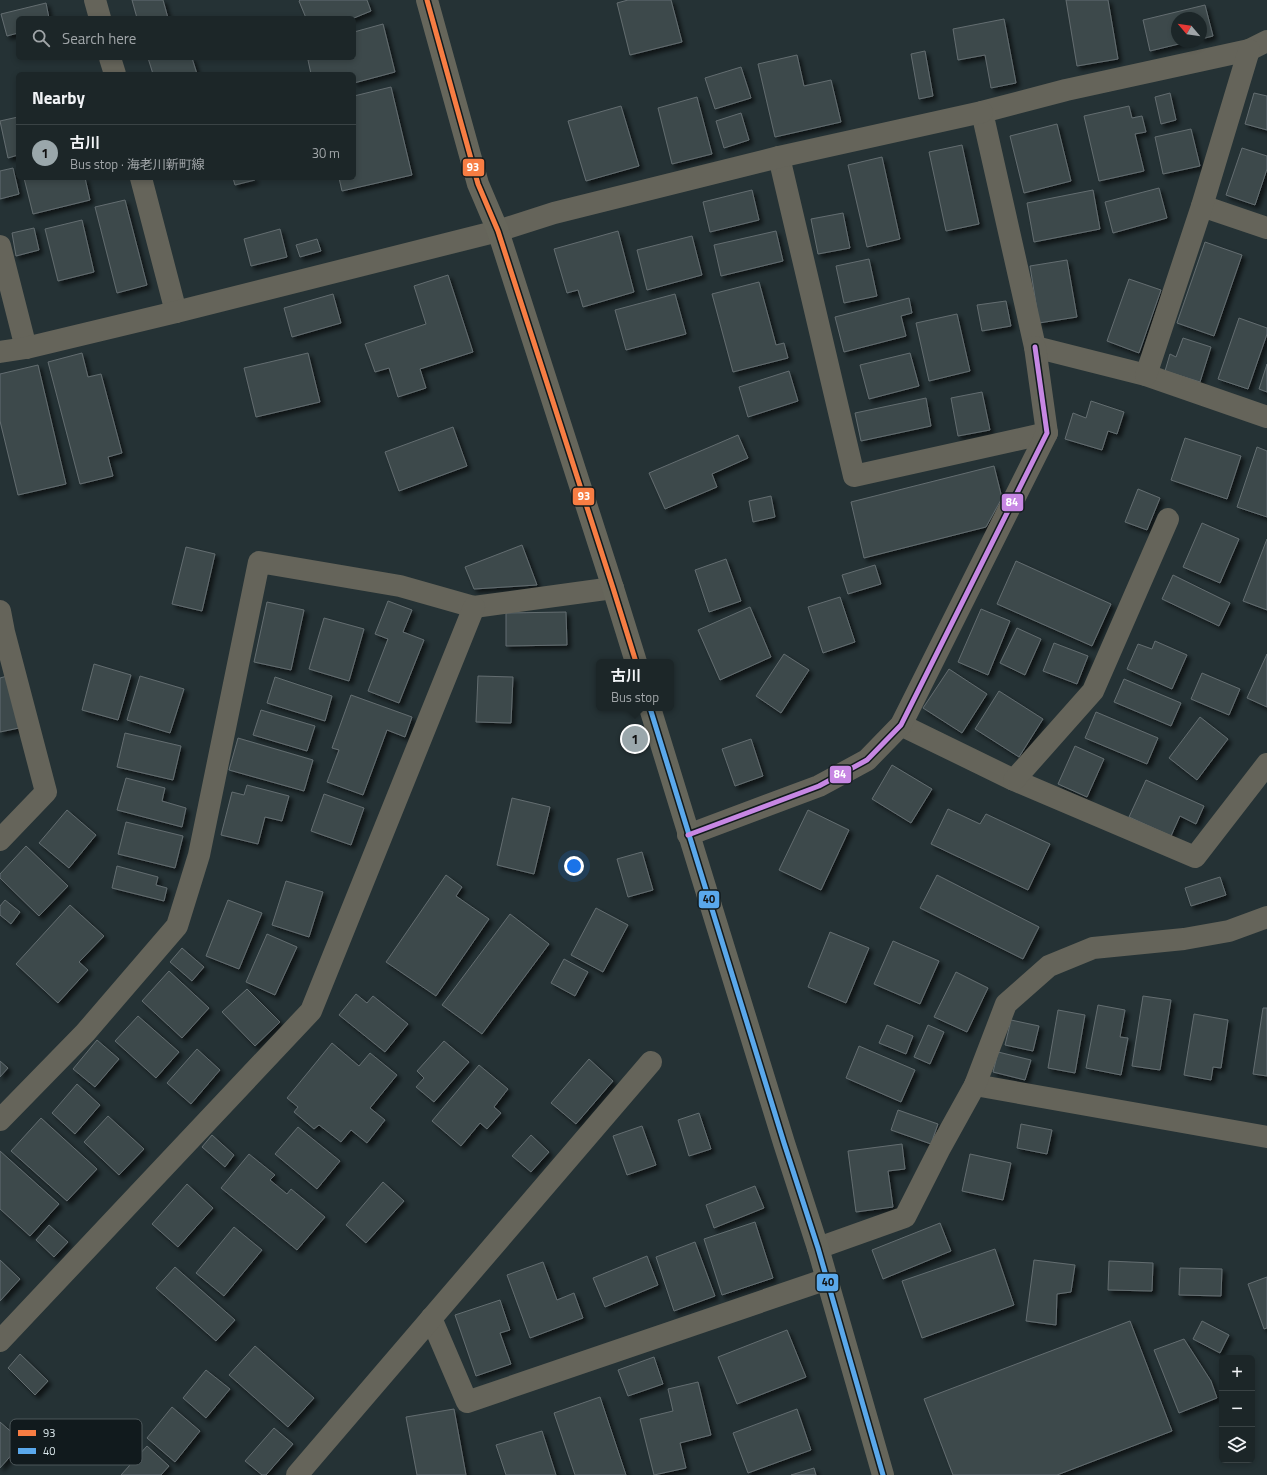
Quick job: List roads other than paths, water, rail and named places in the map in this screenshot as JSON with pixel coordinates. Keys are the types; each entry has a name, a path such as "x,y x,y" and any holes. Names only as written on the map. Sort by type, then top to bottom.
{"main road":[{"path":"427,0 478,184 498,231 635,659"},
{"path":"651,711 781,1136 818,1248 883,1475"}],"street":[{"path":"96,0 100,16"},
{"path":"0,352 26,348 176,312 498,231 554,213 779,157 982,112 1066,90 1258,46"},
{"path":"1146,375 1202,206 1258,46"},
{"path":"111,60 114,72"},
{"path":"688,835 819,786 867,760 901,725 1048,433 1035,347 982,112"},
{"path":"779,157 854,476 1048,433"},
{"path":"143,180 176,312"},
{"path":"1202,206 1267,228"},
{"path":"0,246 26,348"},
{"path":"1035,347 1146,375 1267,417"},
{"path":"1014,780 1093,691 1168,519"},
{"path":"0,1120 85,1033 177,926 199,855 259,562 400,586 474,607 613,588"},
{"path":"0,1341 311,1011 474,607"},
{"path":"0,611 2,633 46,792 0,840"},
{"path":"901,725 1014,780 1195,857 1267,764"},
{"path":"818,1248 905,1217 939,1150 975,1085 1006,1004 1049,966 1093,948 1184,939 1229,931 1267,917"},
{"path":"297,1475 651,1062"},
{"path":"975,1085 1267,1137"},
{"path":"431,1318 467,1402 827,1279"}],"place":[{"name":"古川","path":"635,739"}]}
